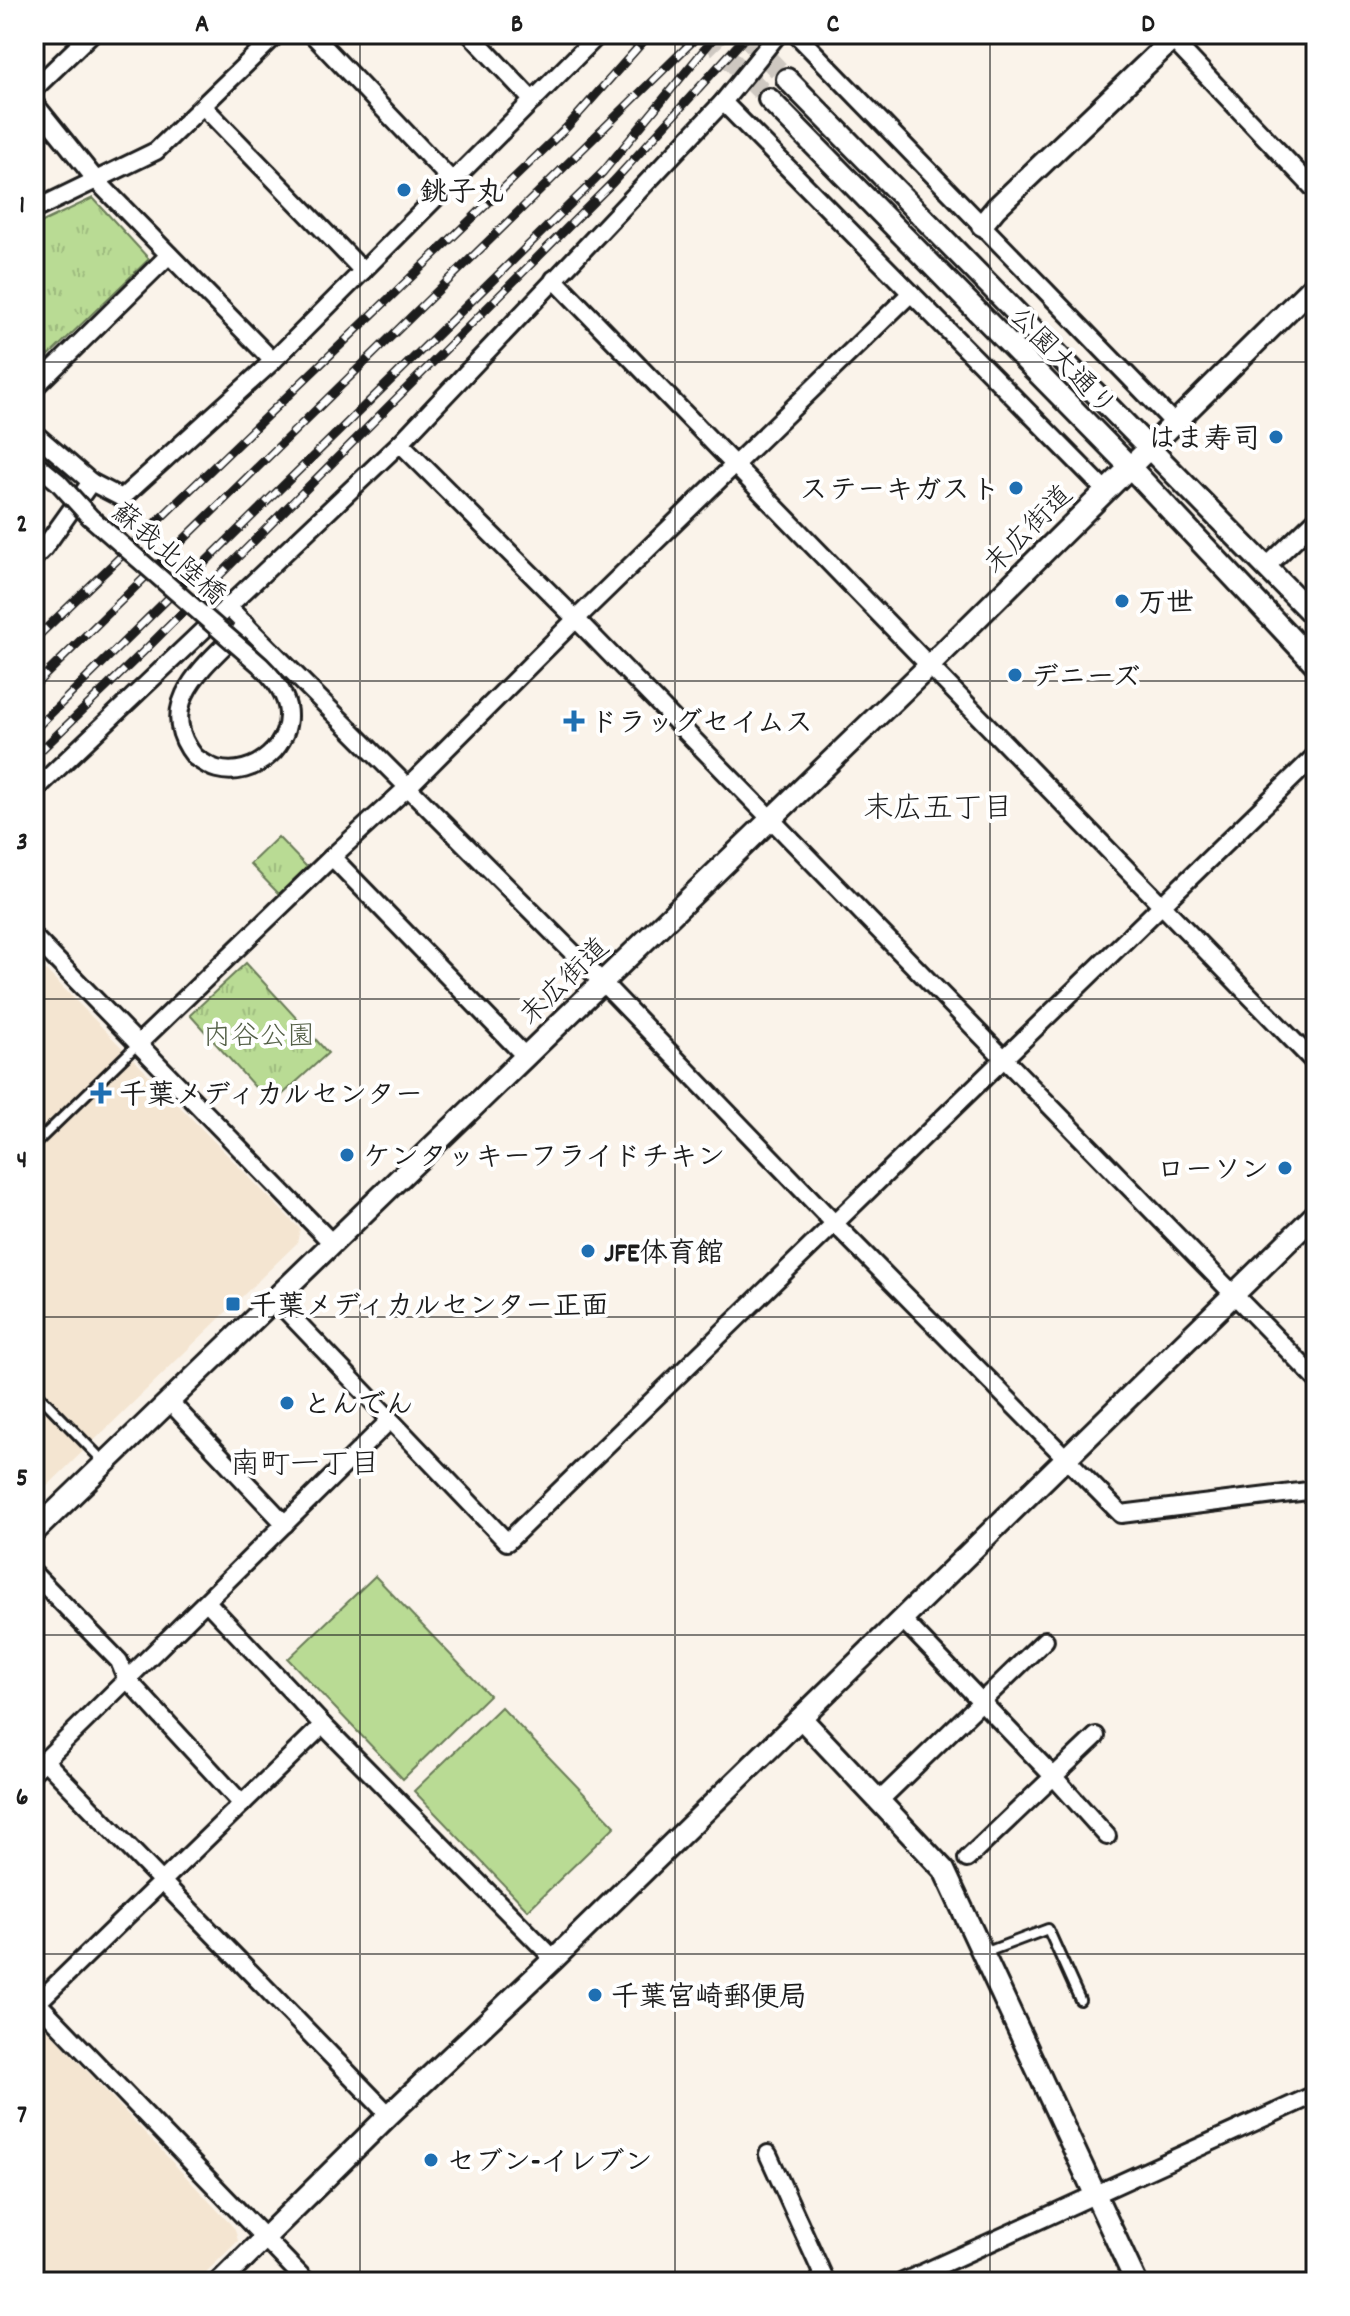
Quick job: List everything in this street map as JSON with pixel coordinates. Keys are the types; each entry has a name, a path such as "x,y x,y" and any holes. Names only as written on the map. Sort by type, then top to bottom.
{"street":[{"path":"34,89 91,34"},
{"path":"34,210 156,151 277,34"},
{"path":"312,34 453,182"},
{"path":"470,34 533,101"},
{"path":"34,433 91,482 122,498 273,361 599,34"},
{"path":"34,791 400,443 723,102 778,34"},
{"path":"796,34 1174,423"},
{"path":"982,225 1172,36 1316,191"},
{"name":"公園大通り","path":"787,79 1316,618"},
{"name":"公園大通り","path":"769,99 1129,466 1316,665"},
{"path":"723,102 1105,490"},
{"path":"34,103 96,180 273,361"},
{"path":"203,106 363,271"},
{"path":"34,388 169,255"},
{"path":"554,279 1316,1064"},
{"name":"末広街道","path":"34,1532 928,667 1316,283"},
{"path":"139,1043 408,787 911,293"},
{"path":"400,443 576,619 1316,1379"},
{"name":"蘇我北陸橋","path":"34,462 58,482 90,517 227,636 239,646 278,685 287,706 288,721 276,749 251,767 219,770 195,757 184,744 177,722 178,712 193,681 218,653 228,644 237,634 246,624"},
{"name":"蘇我北陸橋","path":"34,558 91,482"},
{"path":"1266,567 1316,519"},
{"path":"227,606 602,982 1121,1514 1316,1490"},
{"path":"275,1299 507,1542 1316,755"},
{"path":"332,857 525,1056"},
{"path":"34,937 332,1243"},
{"path":"220,2282 1316,1214"},
{"path":"169,1401 285,1524"},
{"path":"389,1421 39,1766 162,1882 389,2115"},
{"path":"34,1574 119,1661 126,1678 242,1804"},
{"path":"207,1602 323,1725 554,1959"},
{"path":"902,1619 1107,1836"},
{"path":"879,1801 1045,1640"},
{"path":"801,1718 944,1870 1136,2282"},
{"path":"307,2282 35,2003 323,1725"},
{"path":"967,1859 1096,1736"},
{"path":"903,2282 1316,2094"},
{"path":"768,2154 826,2282"}],"lane":[{"path":"34,1145 139,1043"},
{"path":"34,1390 105,1463"},
{"path":"984,1953 1048,1929 1080,2000"}],"shaded area":[{"name":"千葉メディカルセンター","path":"34,958 300,1229 297,1243 34,1499"},
{"path":"44,2025 235,2229 238,2241 196,2282 34,2282 34,2026"}],"green space":[{"path":"93,198 149,259 34,370 34,226"},
{"path":"278,837 307,867 279,894 250,864"},
{"name":"内谷公園","path":"246,963 328,1053 271,1105 190,1015"},
{"path":"375,1576 489,1695 403,1779 288,1659"},
{"path":"501,1707 615,1826 528,1910 414,1791"}],"tunnel":[{"path":"705,34 769,99"},
{"path":"744,34 787,79"}],"railway":[{"path":"34,640 567,127 650,34"},
{"path":"34,686 700,34"},
{"path":"34,730 603,172 717,34"},
{"path":"34,757 613,182 748,34"}],"place":[{"name":"銚子丸","path":"404,190"},
{"name":"はま寿司","path":"1276,437"},
{"name":"ステーキガスト","path":"1016,488"},
{"name":"万世","path":"1122,601"},
{"name":"デニーズ","path":"1015,675"},
{"name":"ドラッグセイムス","path":"574,721"},
{"name":"千葉メディカルセンター","path":"101,1093"},
{"name":"ケンタッキーフライドチキン","path":"347,1155"},
{"name":"ローソン","path":"1285,1168"},
{"name":"JFE体育館","path":"588,1251"},
{"name":"千葉メディカルセンター正面","path":"233,1304"},
{"name":"とんでん","path":"287,1403"},
{"name":"千葉宮崎郵便局","path":"595,1995"},
{"name":"セブン-イレブン","path":"431,2160"}],"district":[{"name":"末広五丁目","path":"938,807"},
{"name":"南町一丁目","path":"305,1463"}]}
